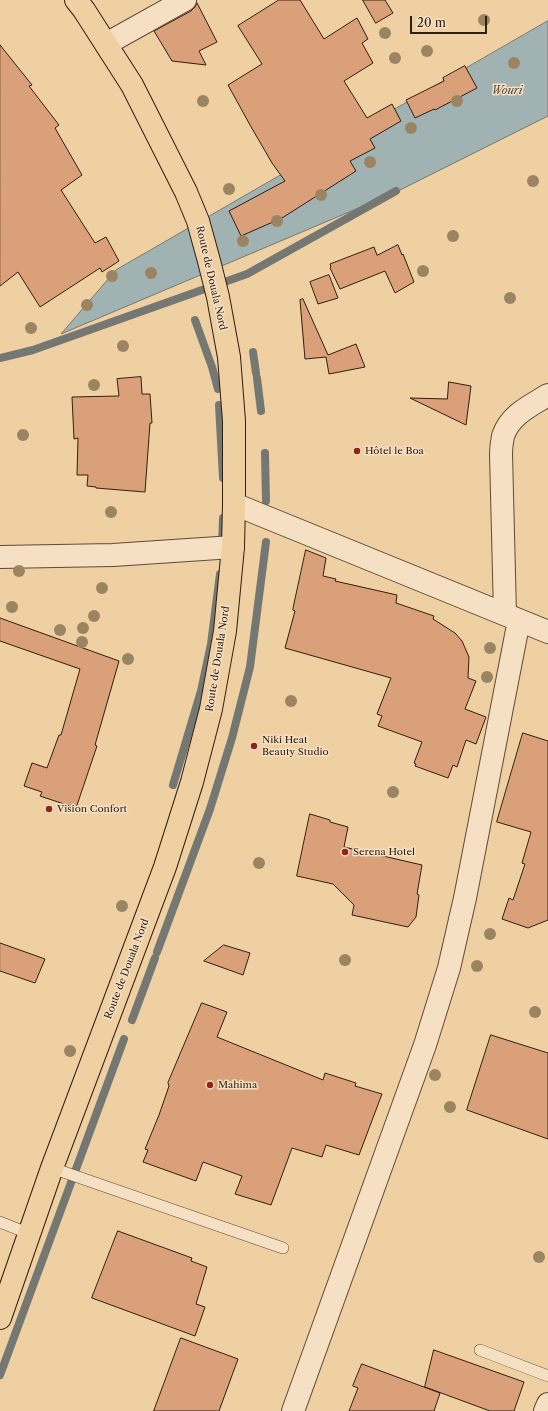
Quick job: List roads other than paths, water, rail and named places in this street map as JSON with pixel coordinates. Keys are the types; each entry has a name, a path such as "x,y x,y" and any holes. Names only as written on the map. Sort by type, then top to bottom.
{"main road":[{"name":"Route de Douala Nord","path":"0,1318 52,1168 165,867 192,782 211,709 225,631 233,547 233,407 229,357 218,297 198,221 186,192 132,85 76,0"}],"street":[{"path":"106,44 185,0"},
{"path":"293,1411 425,1045 449,968 464,898 512,617 500,454 503,437 509,424 519,413 548,395"},
{"path":"234,504 548,632"},
{"path":"0,557 113,555 233,547"},
{"path":"545,1411 548,1404"}],"lane":[{"path":"52,1168 282,1248"},
{"path":"0,1222 30,1234"},
{"path":"480,1350 548,1376"}],"water":[{"name":"Wouri","path":"548,21 548,116 394,193 61,334 116,270"}],"waterway":[{"path":"0,358 33,350 247,274 396,191"},
{"path":"195,320 212,367 218,389"},
{"path":"253,352 256,373"},
{"path":"257,378 261,411"},
{"path":"219,405 223,478"},
{"path":"265,453 266,501"},
{"path":"222,546 223,518"},
{"path":"157,952 210,809 232,738 250,667 266,542"},
{"path":"173,785 201,691 211,644 220,574"},
{"path":"132,1020 155,958"},
{"path":"0,1375 124,1039"}],"place":[{"name":"Hôtel le Boa","path":"357,451"},
{"name":"Niki Heat Beauty Studio","path":"254,746"},
{"name":"Vision Confort","path":"49,809"},
{"name":"Serena Hotel","path":"345,852"},
{"name":"Mahima","path":"210,1085"}]}
